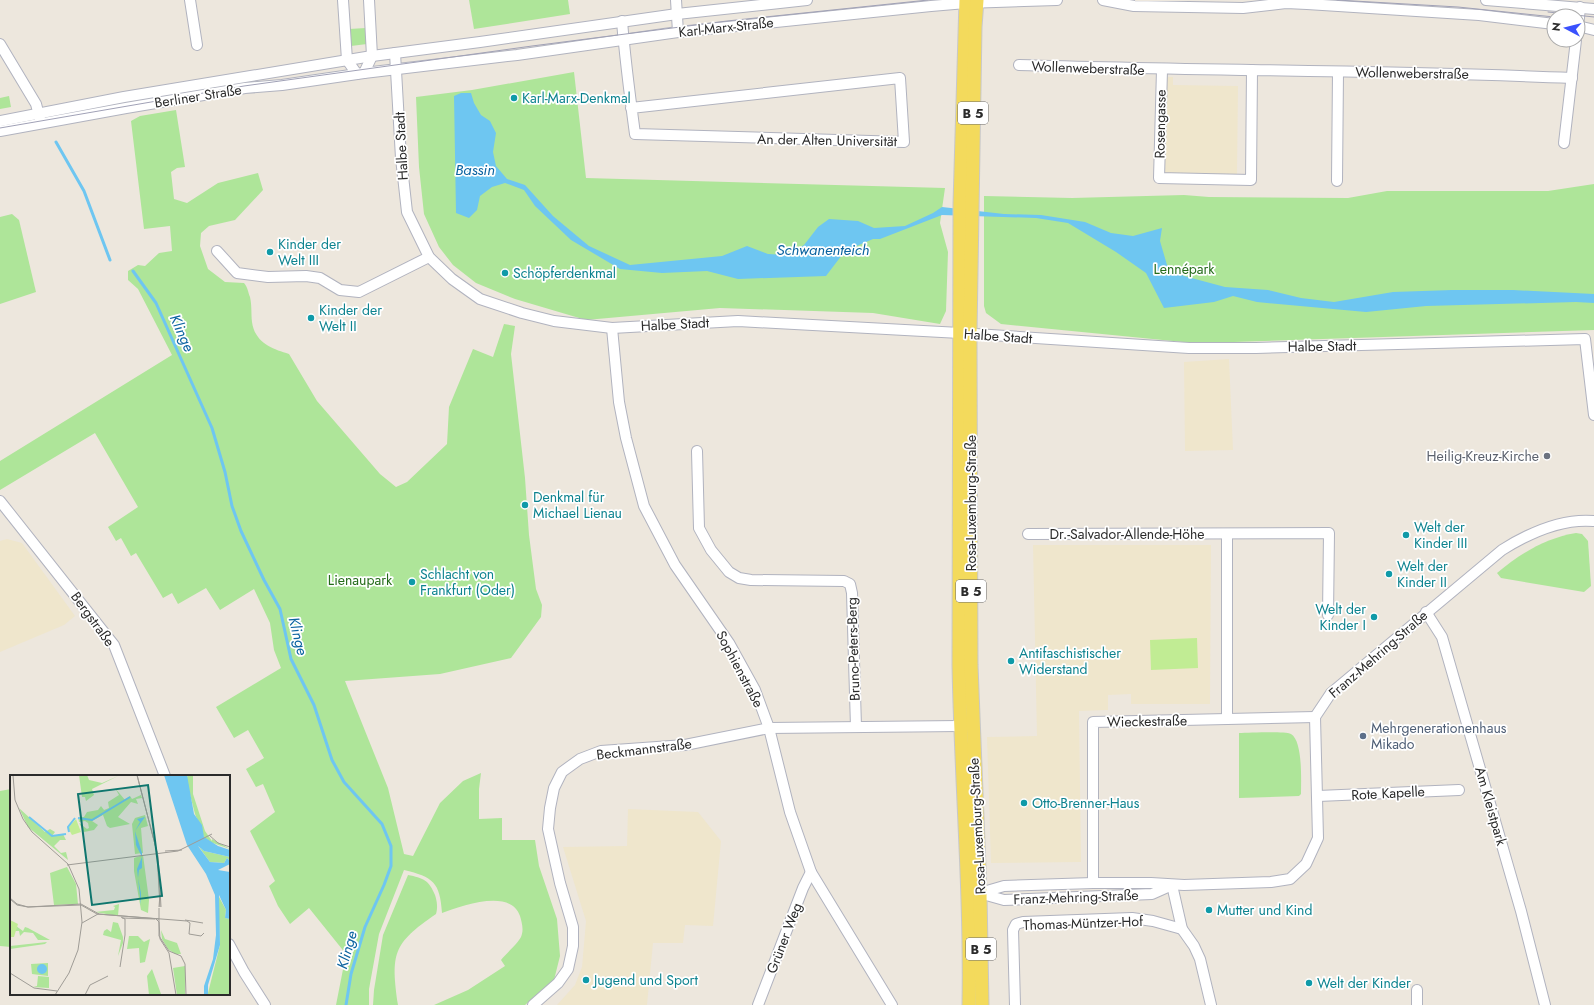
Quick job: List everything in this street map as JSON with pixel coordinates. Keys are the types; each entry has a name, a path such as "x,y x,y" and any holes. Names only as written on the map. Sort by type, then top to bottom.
{"main road":[{"name":"Rosa-Luxemburg-Straße","path":"972,1 966,199 959,665 960,726 982,1005"},
{"name":"Rosa-Luxemburg-Straße","path":"965,333 973,735 974,893 969,1005"},
{"path":"960,726 968,729 973,735"}],"street":[{"path":"190,0 197,45"},
{"path":"343,0 347,60 361,74 372,56 369,0"},
{"path":"676,0 678,32"},
{"name":"Karl-Marx-Straße","path":"372,56 677,14 807,0"},
{"name":"Karl-Marx-Straße","path":"397,70 678,32 842,14 972,1 1057,0"},
{"path":"1103,0 1134,6 1307,4 1479,15 1546,23"},
{"path":"1486,0 1580,8"},
{"name":"An der Alten Universität","path":"622,22 623,40 631,108 635,134 904,142 900,78 631,108"},
{"path":"0,44 36,104 40,118"},
{"path":"1564,143 1575,48"},
{"name":"Halbe Stadt","path":"396,53 401,158 407,212 429,257 452,279 480,298 522,313 554,321 612,328 738,321 965,333 1190,348 1256,348 1586,339 1594,415"},
{"name":"Berliner Straße","path":"0,131 40,118 242,76 372,56"},
{"name":"Wollenweberstraße","path":"1019,65 1162,70 1252,70 1572,78"},
{"name":"Berliner Straße","path":"0,122 40,118 245,88 282,85 397,70"},
{"name":"Rosengasse","path":"1162,70 1159,178 1251,180 1252,70"},
{"path":"1337,181 1338,72"},
{"path":"217,251 237,273 268,278 306,276 320,278 340,290 358,292 429,257"},
{"name":"Sophienstraße","path":"612,328 619,402 626,438 644,506 675,565 737,657 759,698 769,728 790,812 811,872 892,1005"},
{"name":"Bruno-Peters-Berg","path":"697,451 699,528 711,550 729,572 739,578 751,580 844,581 850,584 852,593 856,727"},
{"name":"Bergstraße","path":"0,501 114,645 165,775"},
{"name":"Franz-Mehring-Straße","path":"974,893 1004,886 1093,883 1151,883 1172,885 1271,882 1290,879 1306,864 1318,838 1315,717 1331,693 1482,565 1517,540 1538,531 1572,521 1594,521"},
{"name":"Dr.-Salvador-Allende-Höhe","path":"1028,534 1329,533 1328,615"},
{"path":"1227,534 1227,719"},
{"name":"Am Kleistpark","path":"1426,612 1442,637 1521,911 1545,1005"},
{"name":"Wieckestraße","path":"1093,883 1093,722 1315,717"},
{"name":"Beckmannstraße","path":"533,1005 558,983 568,969 573,946 573,927 560,883 548,829 554,788 562,772 580,758 601,751 685,745 769,728 960,726"},
{"name":"Rote Kapelle","path":"1318,796 1458,790"},
{"name":"Grüner Weg","path":"758,1005 803,888 811,872"},
{"path":"1172,885 1182,929 1194,946 1200,959 1211,1005"},
{"name":"Franz-Mehring-Straße","path":"974,893 1004,900 1152,894 1172,885"},
{"name":"Thomas-Müntzer-Hof","path":"1015,1005 1013,930 1016,924 1023,922 1132,918 1152,921 1182,929"},
{"path":"230,946 244,972 265,1005"},
{"path":"1417,990 1417,1005"}],"shaded area":[{"path":"1166,77 1173,77 1173,85 1238,86 1237,174 1165,174"},
{"path":"1229,359 1233,450 1185,451 1184,362"},
{"path":"7,539 22,543 75,616 64,625 0,652 0,541"},
{"path":"1033,545 1211,545 1210,704 1131,704 1131,694 1108,695 1108,710 1079,711 1081,862 991,863 987,737 1037,736"},
{"path":"628,809 698,812 721,841 713,926 685,925 683,943 653,943 647,1005 557,1005 575,985 582,967 586,921 563,847 627,846"}],"green space":[{"path":"469,0 568,0 570,14 474,29"},
{"path":"366,28 367,44 351,46 349,29"},
{"path":"574,72 586,178 945,188 940,223 948,252 946,311 940,324 873,313 720,308 586,320 515,299 476,283 453,265 439,247 424,214 419,167 416,97 472,90"},
{"path":"9,96 11,107 0,109 0,98"},
{"name":"Lienaupark","path":"176,110 185,167 177,168 171,172 174,199 187,203 218,183 258,173 263,190 235,220 209,226 201,233 200,246 208,269 225,282 244,283 250,297 252,322 257,335 265,344 276,350 289,354 317,401 380,474 396,487 407,482 447,444 449,407 473,349 493,357 504,324 515,326 511,354 525,478 529,535 536,589 542,605 541,617 511,658 440,674 345,681 388,788 404,854 413,856 440,803 463,781 481,773 479,789 479,819 502,818 502,840 535,840 539,866 557,919 560,956 554,980 525,1005 434,1005 468,990 505,966 501,960 521,937 523,929 520,916 515,908 506,903 496,901 473,903 442,913 439,894 433,882 422,875 404,870 379,934 369,989 369,1005 336,1005 346,954 309,908 290,924 278,906 269,886 275,881 250,831 275,812 263,784 256,787 246,769 264,758 248,730 234,738 216,707 281,668 274,650 270,623 254,589 220,610 206,588 178,604 172,593 163,598 136,553 131,556 121,538 116,541 108,527 138,507 95,433 0,490 0,461 172,355 138,289 128,280 128,271 138,265 145,266 159,253 172,251 170,226 144,229 131,121 140,116"},
{"name":"Lennépark","path":"1594,184 1594,330 1234,342 1183,342 1001,324 986,313 984,306 984,196 1072,198 1184,195 1209,197 1348,198 1387,191 1548,191"},
{"path":"12,214 19,220 36,292 0,304 0,217"},
{"path":"1576,533 1582,534 1588,541 1591,586 1584,592 1501,578 1497,573 1524,553 1554,539"},
{"path":"1197,638 1198,668 1151,670 1150,640"},
{"path":"1239,733 1287,733 1291,734 1295,738 1298,744 1301,771 1301,794 1299,796 1239,798"},
{"path":"10,789 10,947 0,946 0,791"},
{"path":"408,875 418,877 428,883 435,895 437,907 436,914 421,924 411,934 403,943 398,952 395,962 395,973 398,1005 373,1005 383,935"}],"water":[{"path":"461,93 471,93 474,103 481,115 490,121 496,133 493,152 496,166 507,179 525,185 553,216 589,246 630,265 722,256 747,246 768,254 786,255 804,245 818,227 829,219 858,221 874,228 905,226 933,213 942,207 1004,214 1041,215 1085,222 1111,233 1133,236 1162,228 1160,241 1167,265 1184,276 1225,287 1268,290 1301,298 1334,302 1393,292 1513,290 1594,294 1594,303 1576,302 1426,306 1366,312 1257,302 1233,296 1214,302 1164,308 1146,273 1116,252 1068,223 1036,218 942,215 880,239 873,239 845,251 826,276 738,279 707,271 662,273 620,269 571,240 535,206 524,190 505,183 492,187 480,196 477,210 469,218 456,213 454,96"}],"waterway":[{"name":"Klinge","path":"56,142 84,191 110,260"},
{"name":"Klinge","path":"133,271 156,303 212,428 225,472 232,506 241,531 264,580 280,609 291,659 314,705 332,760 344,782 382,824 391,846 391,866 365,927 351,974 346,1005"}],"tram line":[{"path":"0,128 244,86 532,46 727,21 928,0"},
{"path":"1337,0 1458,7 1546,16"},
{"path":"1586,16 1594,17"}],"place":[{"name":"Karl-Marx-Denkmal","path":"514,98"},
{"name":"Kinder der Welt III","path":"270,252"},
{"name":"Schöpferdenkmal","path":"505,273"},
{"name":"Kinder der Welt II","path":"311,318"},
{"name":"Heilig-Kreuz-Kirche","path":"1547,456"},
{"name":"Denkmal für Michael Lienau","path":"525,505"},
{"name":"Welt der Kinder III","path":"1406,535"},
{"name":"Welt der Kinder II","path":"1389,574"},
{"name":"Schlacht von Frankfurt (Oder)","path":"412,582"},
{"name":"Welt der Kinder I","path":"1374,617"},
{"name":"Antifaschistischer Widerstand","path":"1011,661"},
{"name":"Mehrgenerationenhaus Mikado","path":"1363,736"},
{"name":"Otto-Brenner-Haus","path":"1024,803"},
{"name":"Mutter und Kind","path":"1209,910"},
{"name":"Jugend und Sport","path":"586,980"},
{"name":"Welt der Kinder","path":"1309,983"}],"water label":[{"name":"Bassin","path":"475,170"},
{"name":"Schwanenteich","path":"823,250"}]}
